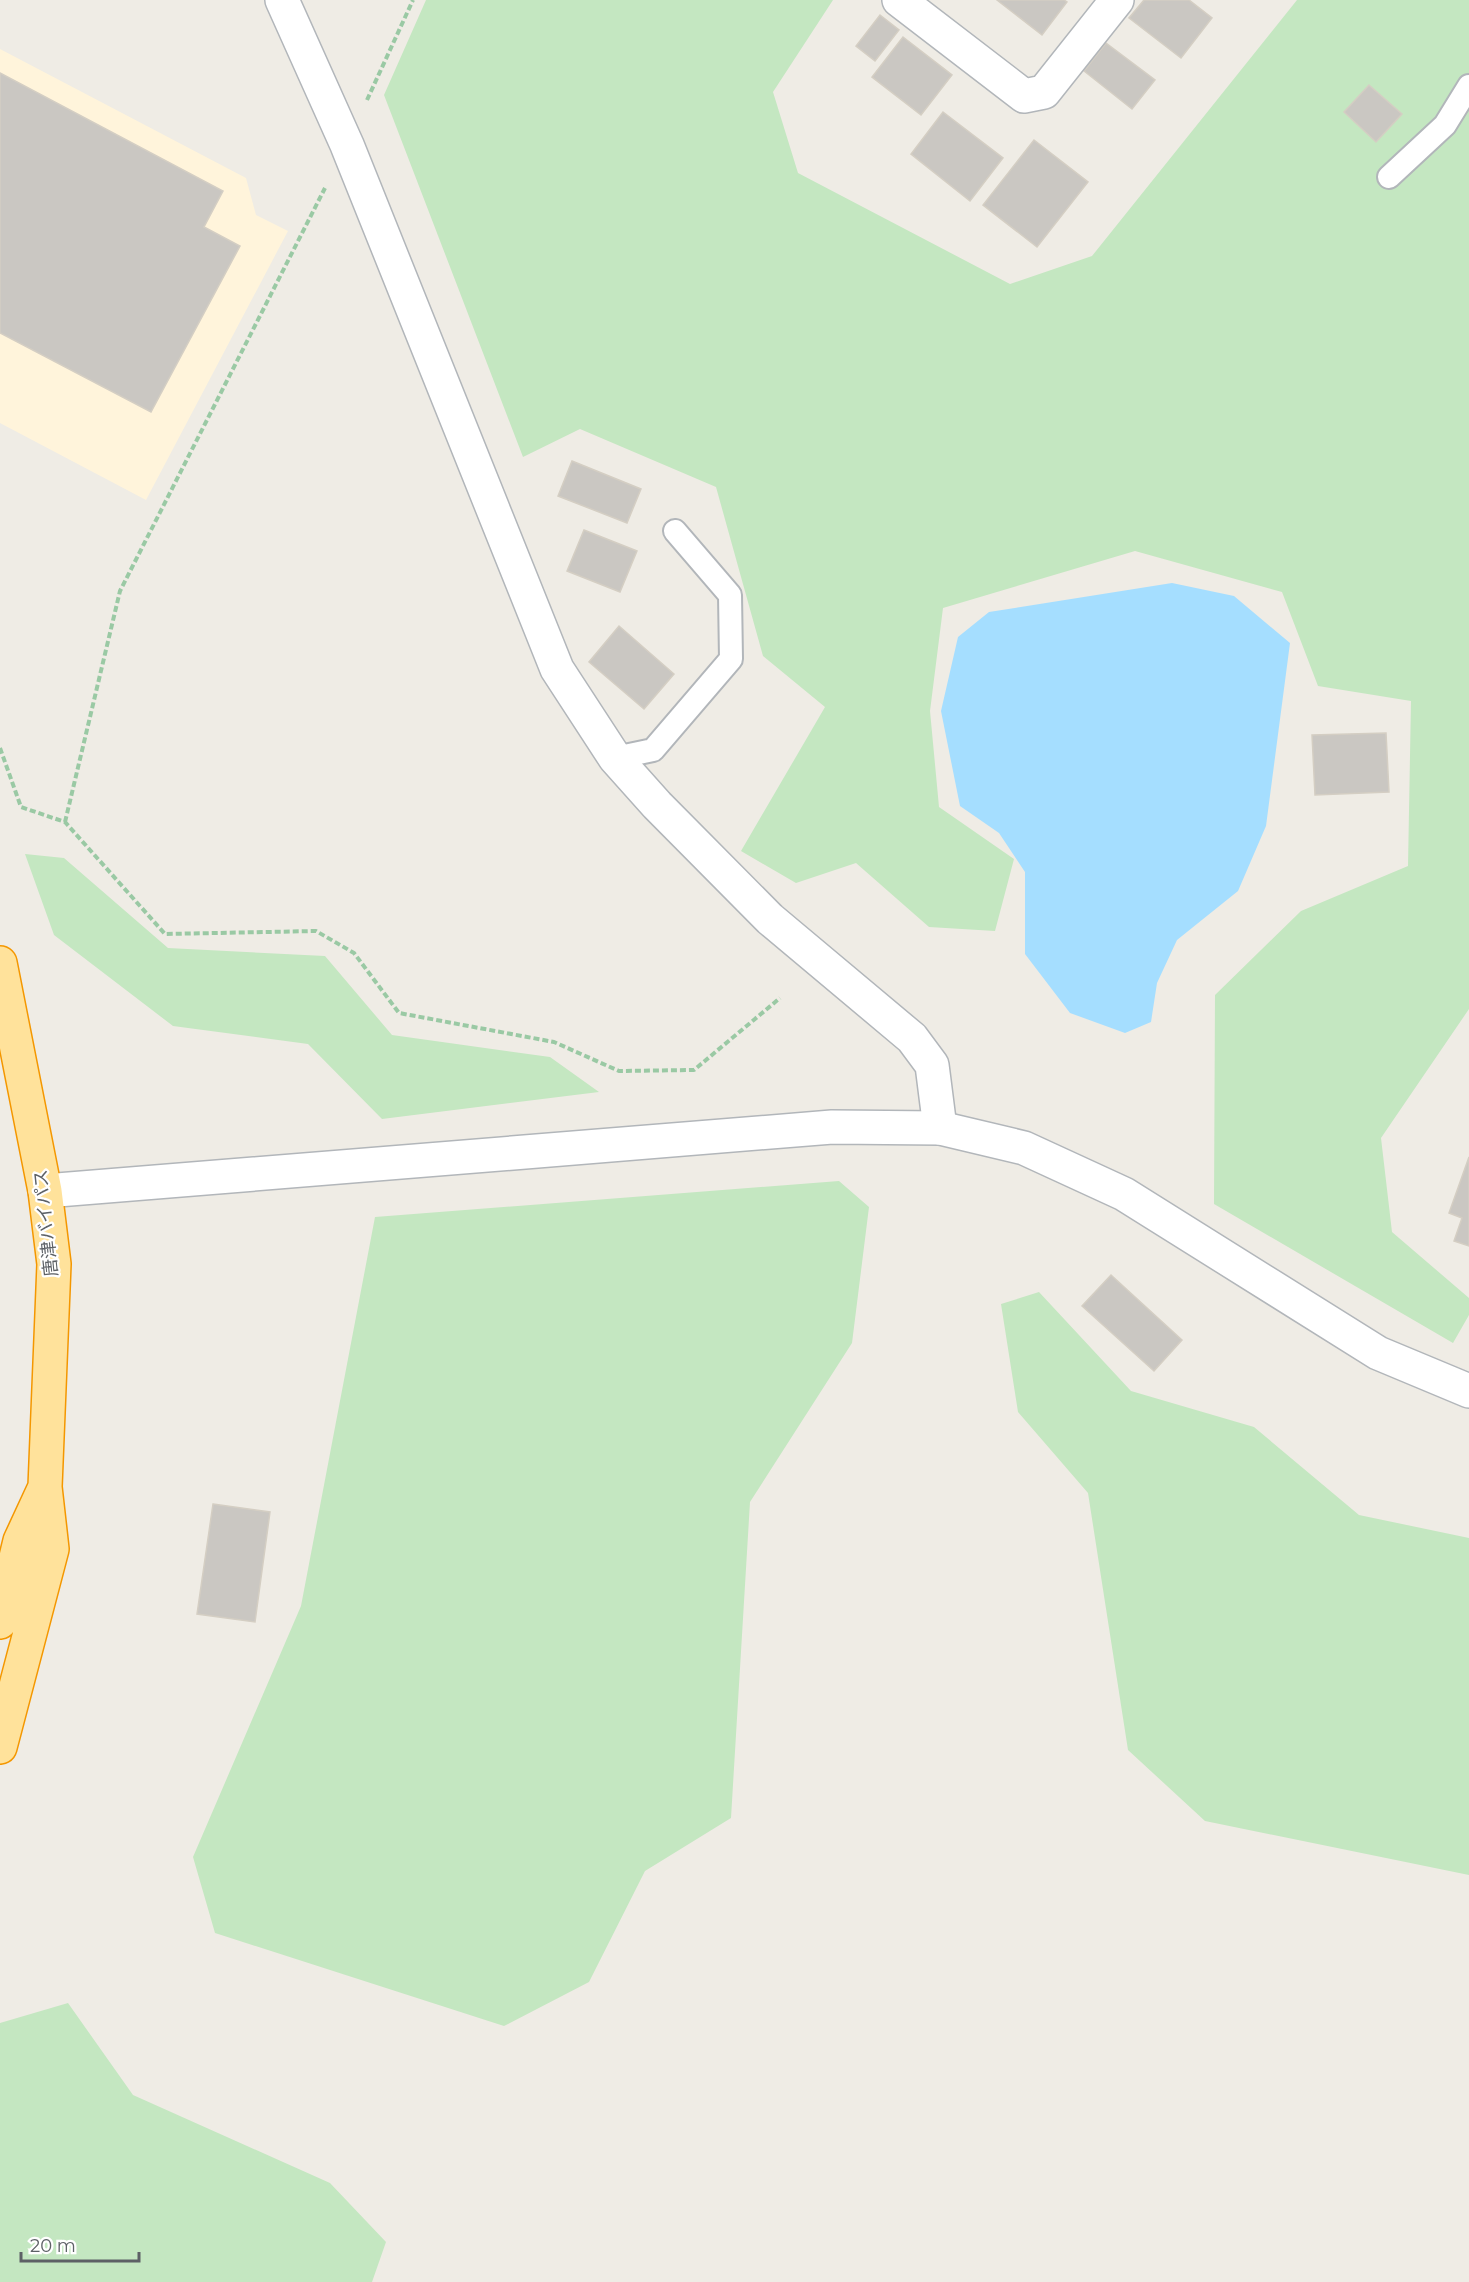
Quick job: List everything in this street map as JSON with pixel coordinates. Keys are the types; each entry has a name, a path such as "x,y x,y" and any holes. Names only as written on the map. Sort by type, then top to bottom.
{"highway":[{"name":"唐津バイパス","path":"0,963 45,1191 54,1264 45,1487 52,1549 0,1747"},
{"name":"唐津バイパス","path":"0,1622 20,1541 45,1487"}],"street":[{"path":"282,0 347,145 557,669 615,758 657,806 770,919 912,1038 932,1065 940,1128"},
{"path":"899,0 1024,96 1044,92 1117,0"},
{"path":"45,1191 832,1127 940,1128 1024,1148 1124,1194 1378,1353 1469,1391"}],"lane":[{"path":"1389,177 1445,125 1469,86"},
{"path":"615,758 653,750 731,659 730,595 675,531"}],"path":[{"path":"65,822 120,591 347,145 413,0"},
{"path":"0,748 21,807 65,822 165,934 316,931 354,953 399,1013 554,1042 619,1071 694,1070 780,998"}],"shaded area":[{"path":"0,49 246,178 256,215 288,231 146,500 0,423"}],"green space":[{"path":"426,0 833,0 773,92 798,173 1010,284 1092,256 1297,0 1469,0 1469,1009 1381,1138 1392,1232 1469,1298 1469,1315 1453,1343 1214,1204 1215,995 1301,911 1408,866 1411,701 1318,686 1282,592 1135,551 943,608 930,711 939,807 1014,859 995,931 929,927 856,863 796,883 741,851 825,707 763,656 716,487 580,429 523,457 384,95"},
{"path":"25,854 64,858 168,948 325,956 392,1035 550,1057 599,1092 382,1119 308,1044 173,1026 54,935"},
{"path":"839,1181 869,1207 852,1343 750,1502 731,1818 645,1871 589,1982 504,2026 215,1933 193,1857 301,1606 375,1217"},
{"path":"1039,1292 1131,1391 1254,1427 1359,1515 1469,1538 1469,1875 1205,1821 1128,1750 1088,1493 1018,1412 1001,1304"},
{"path":"68,2003 133,2095 330,2183 386,2242 372,2282 0,2282 0,2023"}],"water":[{"path":"1172,583 1234,596 1290,643 1266,826 1238,891 1177,940 1157,983 1151,1022 1125,1033 1070,1013 1025,954 1025,872 999,833 960,806 941,711 958,637 989,612"}],"building":[{"path":"997,0 1064,0 1067,2 1042,35"},
{"path":"1144,0 1189,0 1212,18 1181,58 1129,18"},
{"path":"880,15 899,30 875,61 856,46"},
{"path":"903,37 952,75 921,115 872,77"},
{"path":"1106,43 1155,80 1132,109 1084,71"},
{"path":"0,73 223,191 204,227 240,246 151,412 0,333"},
{"path":"1369,85 1402,114 1376,142 1344,112"},
{"path":"943,112 1003,158 970,201 911,154"},
{"path":"1034,140 1088,182 1037,247 983,205"},
{"path":"572,461 641,489 627,523 558,496"},
{"path":"584,530 637,551 620,592 567,571"},
{"path":"619,626 674,674 644,709 589,662"},
{"path":"1386,733 1389,792 1315,795 1312,735"},
{"path":"1469,1157 1469,1246 1454,1241 1462,1218 1449,1213"},
{"path":"1111,1275 1182,1340 1154,1371 1082,1306"},
{"path":"213,1504 270,1512 255,1622 197,1614"}]}
